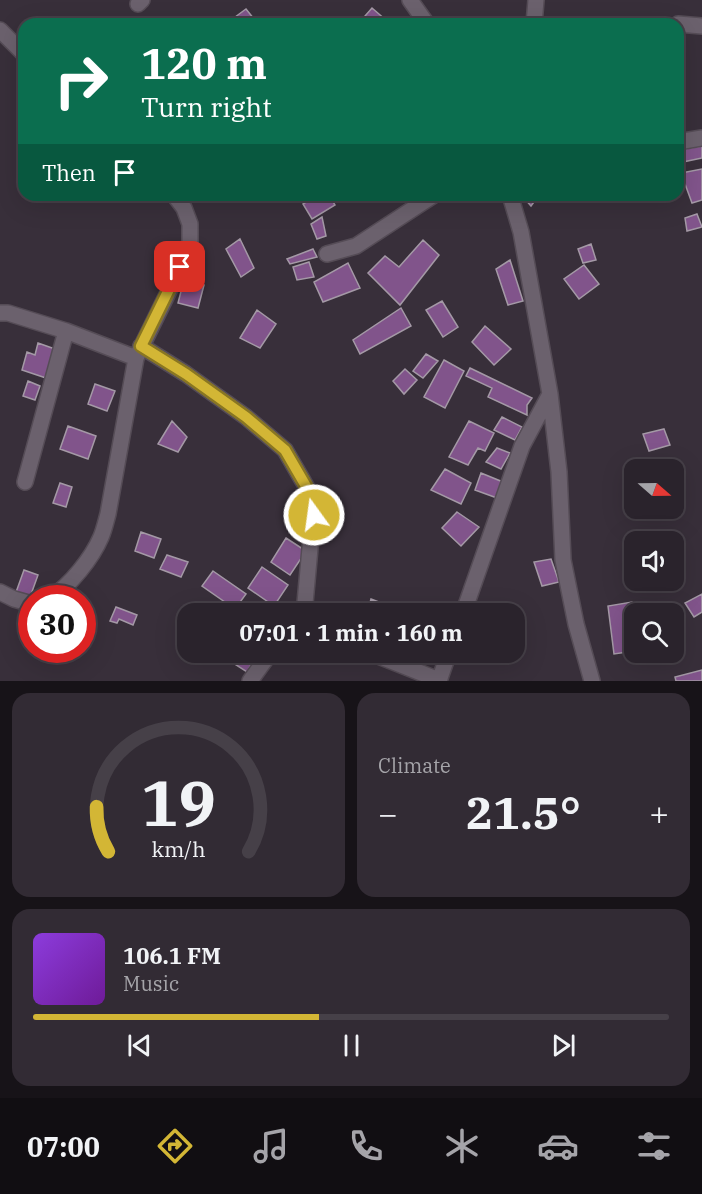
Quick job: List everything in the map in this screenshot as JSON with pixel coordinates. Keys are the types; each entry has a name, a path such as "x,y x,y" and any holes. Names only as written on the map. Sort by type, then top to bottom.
{"street":[{"path":"410,0 423,18"},
{"path":"534,18 536,0"},
{"path":"684,24 702,26"},
{"path":"0,30 18,48"},
{"path":"684,141 702,138"},
{"path":"65,585 91,556 102,536 139,352 190,248 190,225 184,208 179,201"},
{"path":"327,254 356,246 425,201"},
{"path":"512,201 520,232 550,394 559,472 563,560 576,624 592,681"},
{"path":"0,313 139,352 186,374 246,417 285,450 314,500 305,603"},
{"path":"26,482 66,331"},
{"path":"468,603 522,446 550,394"},
{"path":"0,592 18,600"},
{"path":"250,681 263,663"},
{"path":"396,663 439,680 445,663"}],"building":[{"path":"372,8 384,18 363,18"},
{"path":"246,9 253,18 234,18"},
{"path":"702,146 702,158 684,162 684,149"},
{"path":"702,169 702,200 692,203 684,181 684,172"},
{"path":"308,201 333,201 335,205 312,219 303,204"},
{"path":"697,214 702,227 687,231 685,218"},
{"path":"322,217 326,236 317,239 311,224"},
{"path":"240,239 254,268 241,277 226,249"},
{"path":"423,240 439,255 400,305 368,273 385,256 399,267"},
{"path":"591,244 596,260 583,263 578,249"},
{"path":"313,249 317,257 290,264 287,259"},
{"path":"510,260 523,301 508,305 496,269"},
{"path":"309,262 314,277 297,280 293,267"},
{"path":"348,263 360,288 323,302 314,282"},
{"path":"584,265 599,284 579,299 564,279"},
{"path":"184,280 204,285 198,308 178,303"},
{"path":"442,301 458,327 443,337 426,310"},
{"path":"401,308 411,326 360,354 353,340"},
{"path":"257,310 276,324 260,348 240,338"},
{"path":"485,326 511,349 494,365 472,342"},
{"path":"38,343 55,349 46,378 22,370 27,352 35,355"},
{"path":"426,354 438,361 423,378 413,371"},
{"path":"444,360 464,371 445,408 424,397"},
{"path":"470,368 532,398 527,405 527,415 488,397 492,388 466,376"},
{"path":"405,369 417,380 404,394 393,381"},
{"path":"28,381 40,386 35,400 23,396"},
{"path":"95,384 115,391 107,411 88,404"},
{"path":"502,417 522,427 515,440 494,430"},
{"path":"172,421 187,437 178,452 158,444"},
{"path":"469,421 494,433 485,451 478,448 468,465 449,457"},
{"path":"68,426 96,436 88,459 60,449"},
{"path":"664,429 670,445 649,451 643,434"},
{"path":"497,448 510,453 501,469 486,462"},
{"path":"445,469 471,483 461,504 431,490"},
{"path":"481,473 503,482 497,498 475,490"},
{"path":"60,483 72,487 66,507 53,503"},
{"path":"457,512 479,527 461,546 442,528"},
{"path":"141,532 161,539 154,558 135,551"},
{"path":"286,538 306,551 290,575 271,562"},
{"path":"167,555 188,562 181,577 160,569"},
{"path":"551,559 559,582 542,586 534,562"},
{"path":"262,567 288,585 276,603 270,603 248,588"},
{"path":"24,570 38,575 34,585 19,585"},
{"path":"213,571 246,594 239,603 226,603 202,586"},
{"path":"702,594 702,612 694,617 685,603"},
{"path":"371,599 381,603 370,603"},
{"path":"624,603 624,652 614,654 608,606"},
{"path":"116,607 137,615 133,625 119,619 117,623 110,621"},
{"path":"233,663 252,663 247,672"},
{"path":"702,670 702,681 676,681 675,677"}],"route":[{"path":"180,267 141,346 186,374 246,417 285,450 314,500 314,515"}]}
